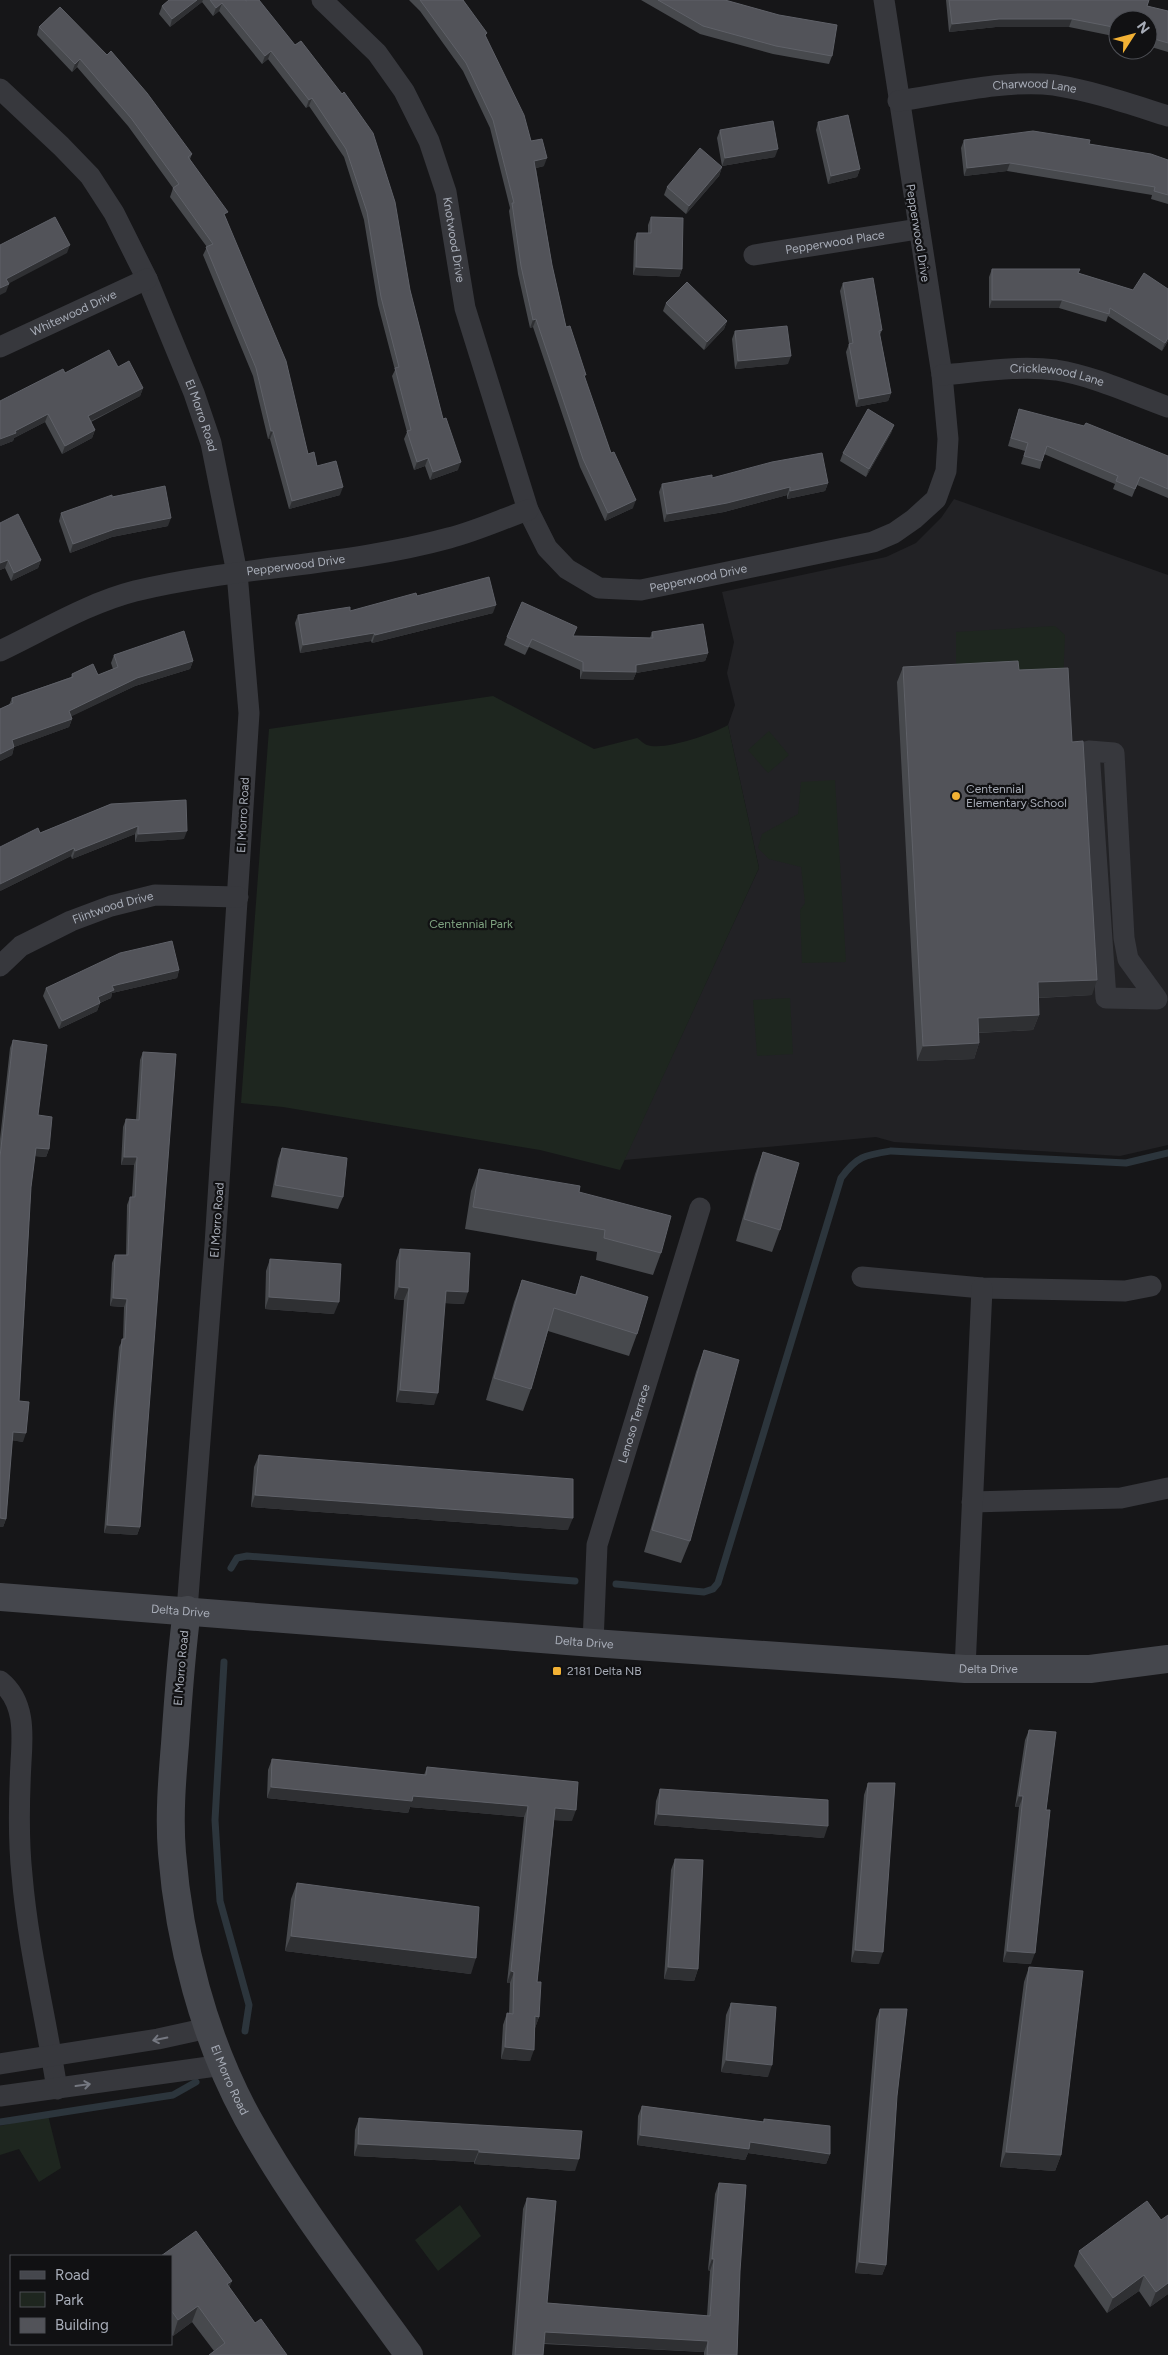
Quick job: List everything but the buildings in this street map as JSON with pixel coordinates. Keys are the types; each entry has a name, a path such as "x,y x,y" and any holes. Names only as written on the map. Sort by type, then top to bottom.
{"main road":[{"name":"Delta Drive","path":"0,1597 187,1610 593,1643 965,1669 1090,1669 1168,1658"},
{"name":"El Morro Road","path":"187,1610 182,1649 171,1804 172,1853 189,1964 208,2028 246,2115 301,2205 409,2355"}],"street":[{"name":"Knotwood Drive","path":"322,0 377,53 404,91 429,141 446,192 465,308 528,510"},
{"name":"Pepperwood Drive","path":"0,650 88,609 134,592 237,573 395,550 450,538 528,510 547,548 567,569 600,588 641,590 873,542 894,533 914,520 936,499 946,471 948,439 942,376 898,101 884,0"},
{"name":"Charwood Lane","path":"898,101 1014,84 1052,85 1096,93 1168,116"},
{"name":"El Morro Road","path":"0,89 90,176 114,213 147,279 194,393 210,443 237,573 249,713 215,1246 187,1610"},
{"name":"Pepperwood Place","path":"754,255 918,229"},
{"name":"Whitewood Drive","path":"0,347 147,279"},
{"name":"Cricklewood Lane","path":"942,376 1024,368 1056,370 1091,379 1168,407"},
{"path":"1089,751 1114,753 1124,938 1128,959 1157,999 1106,998 1089,751"},
{"name":"Flintwood Drive","path":"0,966 21,946 71,921 110,906 155,895 238,897"},
{"name":"Lenoso Terrace","path":"593,1643 597,1545 700,1208"},
{"path":"862,1277 982,1288 1125,1291 1151,1286"},
{"path":"965,1669 982,1288"},
{"path":"972,1502 1121,1498 1168,1488"},
{"path":"0,1681 15,1699 23,1724 19,1807 22,1875 28,1928 58,2089"},
{"path":"0,2064 158,2039 208,2028"},
{"path":"0,2096 223,2065"}],"shaded area":[{"name":"Centennial Elementary School","path":"954,499 1168,575 1168,1145 1120,1156 894,1142 876,1137 624,1160 759,868 728,725 735,705 727,673 734,642 722,592 886,557 916,543 941,518"}],"green space":[{"path":"1055,626 1065,635 1063,683 956,680 956,632"},
{"name":"Centennial Park","path":"493,696 594,749 637,738 646,744 665,746 700,737 728,725 759,868 620,1170 540,1150 283,1107 241,1103 269,729"},
{"path":"769,731 789,755 768,773 748,750"},
{"path":"835,780 846,962 802,963 800,910 805,903 801,867 769,859 758,848 762,834 798,814 801,782"},
{"path":"790,998 793,1054 757,1056 753,1000"},
{"path":"48,2115 61,2168 39,2182 19,2149 0,2155 0,2126"},
{"path":"460,2205 481,2236 438,2271 415,2240"}],"waterway":[{"path":"616,1584 704,1592 713,1589 718,1583 841,1178 857,1161 874,1154 891,1151 1126,1163 1168,1153"},
{"path":"231,1568 237,1558 247,1556 575,1581"},
{"path":"224,1662 215,1820 220,1901 249,2005 245,2031"},
{"path":"0,2122 173,2095 196,2082"}],"place":[{"name":"Centennial Elementary School","path":"956,796"},
{"name":"2181 Delta NB","path":"557,1671"}]}
